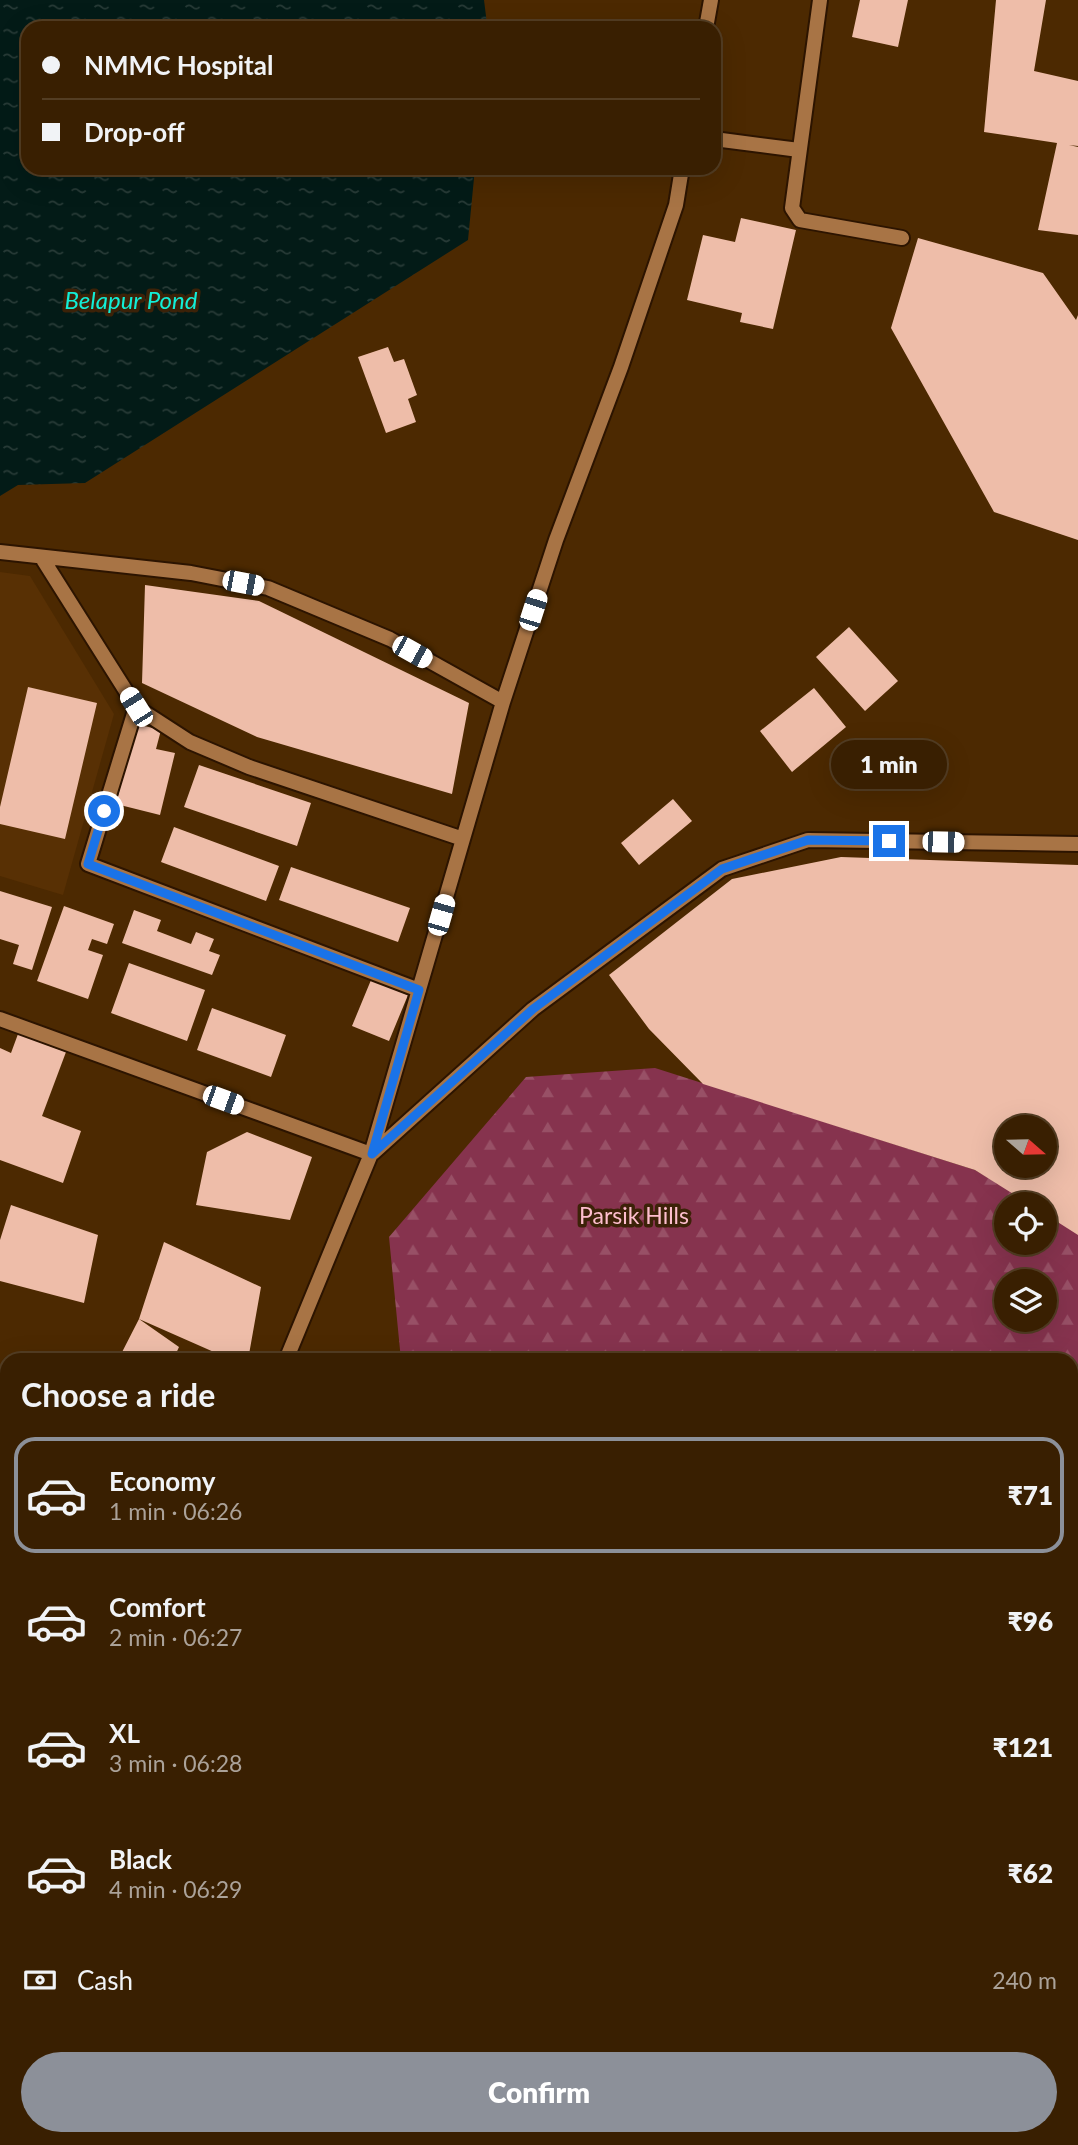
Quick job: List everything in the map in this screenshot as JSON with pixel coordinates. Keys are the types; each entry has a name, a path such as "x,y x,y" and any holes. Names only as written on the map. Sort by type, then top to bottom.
{"street":[{"path":"707,21 711,0"},
{"path":"820,0 792,208 800,220 902,239"},
{"path":"721,140 799,150"},
{"path":"289,1353 372,1154 503,702 556,541 621,367 676,205 681,175"},
{"path":"0,552 191,573 268,588 390,639 503,702"},
{"path":"42,558 136,707 190,742 249,767 463,839"},
{"path":"136,707 88,864 419,990"},
{"path":"372,1154 533,1009 722,869 808,840 1078,844"},
{"path":"0,1019 372,1154"}],"shaded area":[{"path":"0,572 30,576 114,714 63,895 0,876"}],"green space":[{"name":"Parsik Hills","path":"655,1068 975,1170 1013,1192 994,1192 994,1255 1057,1255 1057,1218 1078,1234 1078,1353 400,1353 389,1237 526,1077"}],"water":[{"name":"Belapur Pond","path":"0,0 484,0 487,21 21,21 21,175 474,175 468,240 85,483 18,485 0,496"}],"building":[{"path":"860,0 908,0 898,47 852,37"},
{"path":"996,0 1046,0 1034,71 1078,81 1078,146 1069,145 1078,147 1078,235 1038,230 1057,143 984,132"},
{"path":"741,218 796,230 773,329 740,322 742,313 687,300 703,235 735,242"},
{"path":"918,238 1043,273 1076,320 1078,315 1078,540 994,512 891,328"},
{"path":"388,347 394,362 404,359 417,395 408,399 416,422 386,433 358,357"},
{"path":"145,585 259,601 469,703 452,794 257,737 142,683"},
{"path":"849,627 898,681 865,711 816,657"},
{"path":"28,687 97,703 65,839 0,824 0,807"},
{"path":"814,688 846,727 792,772 760,731"},
{"path":"136,724 161,730 156,749 175,753 160,815 116,804"},
{"path":"199,765 311,803 297,846 184,807"},
{"path":"673,799 692,821 639,865 621,843"},
{"path":"174,827 279,866 266,901 161,862"},
{"path":"841,857 1078,865 1078,1235 1057,1222 1057,1192 1010,1192 975,1170 703,1084 649,1029 609,975 732,879"},
{"path":"291,867 410,908 398,942 279,900"},
{"path":"0,891 52,907 32,970 13,964 19,945 0,939"},
{"path":"64,906 114,924 107,944 92,939 88,950 103,955 88,999 37,981"},
{"path":"134,910 161,920 157,931 191,944 196,932 214,939 209,951 220,955 212,975 122,943"},
{"path":"129,963 205,990 187,1041 111,1013"},
{"path":"371,980 408,995 389,1041 352,1026"},
{"path":"212,1008 286,1035 271,1077 197,1050"},
{"path":"18,1034 66,1052 42,1116 81,1131 63,1183 0,1160 0,1048 11,1053"},
{"path":"247,1132 312,1157 290,1220 196,1205 207,1152"},
{"path":"11,1205 98,1235 84,1303 0,1281 0,1240"},
{"path":"164,1242 261,1287 249,1353 216,1353 139,1319"},
{"path":"139,1319 179,1347 176,1353 122,1353"}],"route":[{"path":"104,811 88,864 419,990 372,1154 533,1009 722,869 808,840 889,841"}]}
